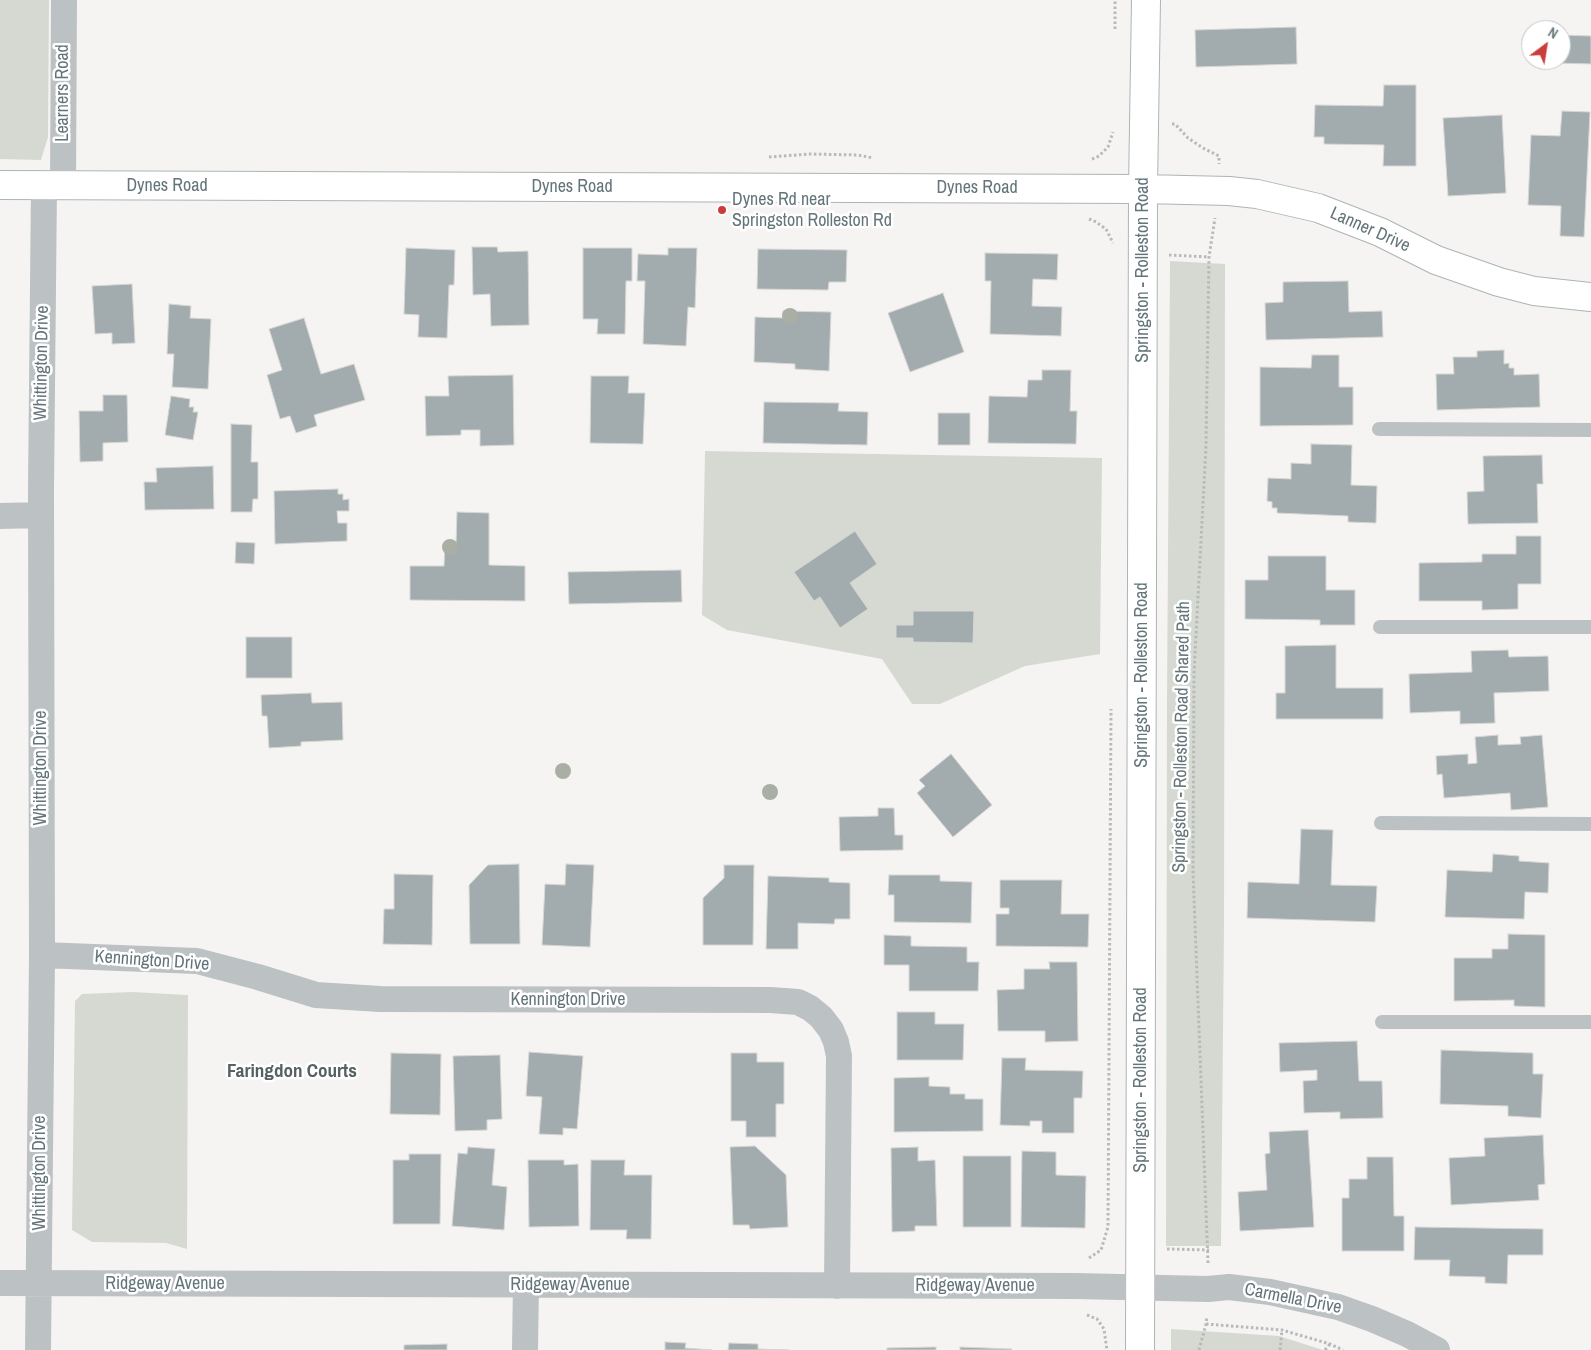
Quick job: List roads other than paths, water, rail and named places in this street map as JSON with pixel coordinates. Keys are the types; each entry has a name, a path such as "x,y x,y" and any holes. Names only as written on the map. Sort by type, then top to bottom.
{"street":[{"name":"Learners Road","path":"54,186 64,0"},
{"name":"Springston - Rolleston Road","path":"1140,1350 1143,189 1146,0"},
{"name":"Dynes Road","path":"0,185 1143,189"},
{"name":"Whittington Drive","path":"38,1350 42,955 41,515 54,186"},
{"name":"Lanner Drive","path":"1143,189 1228,191 1288,200 1349,219 1436,260 1500,282 1534,291 1591,297"},
{"path":"0,516 41,515"},
{"name":"Kennington Drive","path":"42,955 197,961 316,995 380,1000 770,1000 798,1002 810,1008 826,1024 836,1042 839,1056 837,1286"},
{"name":"Ridgeway Avenue","path":"0,1283 1140,1287"},
{"path":"525,1350 526,1285"},
{"name":"Carmella Drive","path":"1140,1287 1208,1289 1229,1287 1304,1298 1372,1319 1407,1334 1437,1350"}],"lane":[{"path":"1379,429 1591,430"},
{"path":"1380,627 1591,627"},
{"path":"1381,823 1591,824"},
{"path":"1382,1022 1591,1022"}],"place":[{"name":"Dynes Rd near Springston Rolleston Rd","path":"722,210"}],"district":[{"name":"Faringdon Courts","path":"292,1072"}]}
